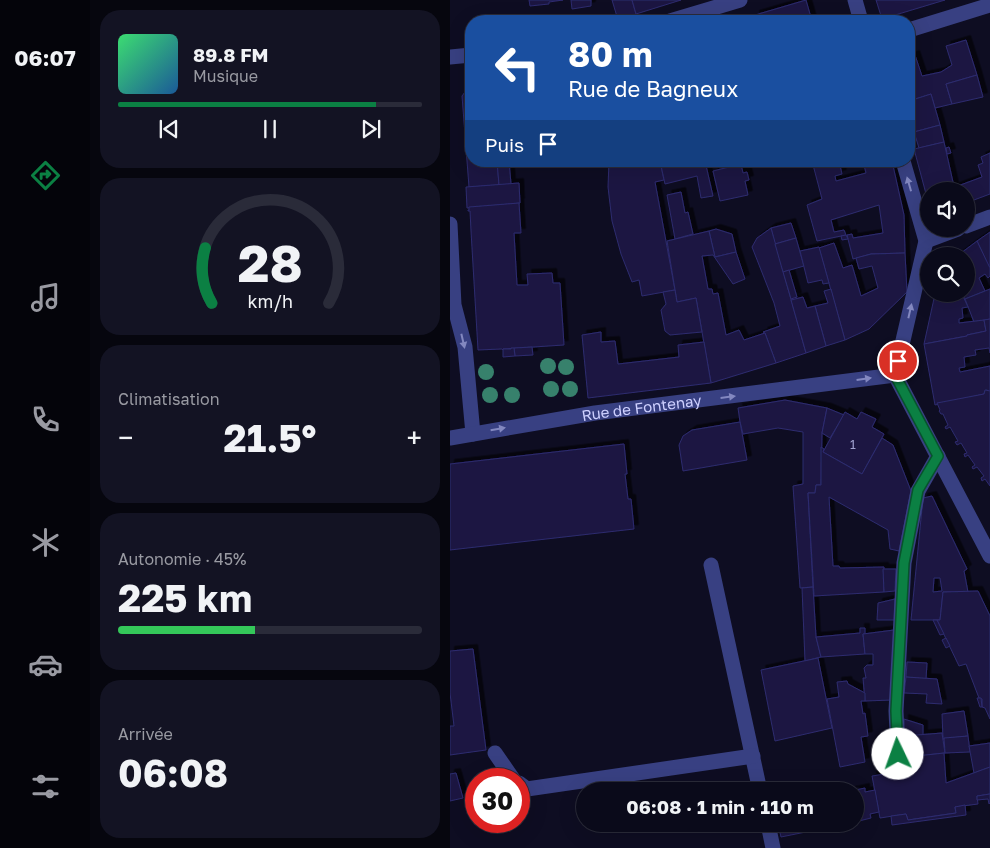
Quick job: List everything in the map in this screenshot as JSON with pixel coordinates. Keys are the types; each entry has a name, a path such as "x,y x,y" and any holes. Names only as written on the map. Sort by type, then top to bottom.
{"street":[{"path":"690,15 740,0"},
{"path":"855,0 859,15"},
{"path":"915,28 990,5"},
{"path":"450,58 465,56"},
{"path":"905,167 926,241 895,375 990,556"},
{"path":"975,223 990,217"},
{"path":"450,224 454,305 465,347 472,434"},
{"path":"926,241 937,237"},
{"name":"Rue de Fontenay","path":"450,438 595,413 895,375"},
{"path":"898,754 896,711 904,563 918,490 938,456"},
{"path":"711,565 758,782"},
{"path":"495,753 505,768"},
{"path":"530,790 753,756"},
{"path":"770,832 773,848"}],"building":[{"path":"529,0 563,0 530,6"},
{"path":"571,0 591,0 591,6 572,9"},
{"path":"612,0 632,0 636,14 616,15"},
{"path":"632,0 681,0 636,14"},
{"path":"806,0 810,15 755,15"},
{"path":"876,0 945,0 895,15 881,15"},
{"path":"966,40 977,75 946,84 952,104 935,108 931,94 915,99 915,55 922,76 941,72 952,65 946,46"},
{"path":"977,75 983,97 952,104 946,84"},
{"path":"465,92 465,135 462,96"},
{"path":"931,94 940,125 915,132 915,99"},
{"path":"940,125 944,142 919,148 915,132"},
{"path":"944,142 953,182 923,182 915,149"},
{"path":"949,147 951,153 947,154 946,148"},
{"path":"990,153 990,194 975,200 975,182 968,182 982,177 978,165 983,163 981,157"},
{"path":"467,167 498,167 499,185 469,187"},
{"path":"498,167 510,167 511,184 499,185"},
{"path":"609,167 661,167 664,180 655,182 675,290 642,296 639,280 632,282 621,254 612,221 608,187"},
{"path":"661,167 706,167 713,196 701,198 697,176 665,184"},
{"path":"729,167 742,167 743,173 747,172 749,180 745,181 748,195 720,201 713,171"},
{"path":"814,167 840,167 842,174 835,176 836,181 866,173 864,167 893,167 904,215 905,253 871,254 853,259 847,235 852,234 853,238 883,233 879,205 831,220 834,232 844,230 846,235 817,241 807,205 822,199"},
{"path":"519,183 520,203 467,208 466,187"},
{"path":"681,192 685,213 688,212 693,234 675,239 667,195"},
{"path":"519,203 521,233 514,233 517,285 528,285 527,274 552,273 553,283 560,283 564,345 478,350 470,211 468,210 469,207"},
{"path":"791,223 796,238 775,244 771,228"},
{"path":"771,228 806,353 776,363 763,332 780,326 774,303 752,247 757,238"},
{"path":"716,229 732,234 736,252 715,257 709,231"},
{"path":"709,231 715,257 736,252 745,279 733,284 713,255 702,256 708,289 712,289 713,294 718,293 726,335 739,330 744,340 765,333 776,363 711,383 696,298 677,302 667,241"},
{"path":"990,232 990,266 989,267 977,241"},
{"path":"846,235 848,239 842,240 841,236"},
{"path":"796,238 804,266 783,272 775,244"},
{"path":"977,241 990,268 990,276 988,278 985,274 979,278 985,291 975,295 975,247 969,247"},
{"path":"834,243 843,268 852,265 861,296 878,288 872,266 859,269 856,258 871,254 905,253 907,292 869,329 845,340 819,248"},
{"path":"819,247 829,283 823,284 822,280 808,283 800,251"},
{"path":"789,270 797,297 791,299 783,272"},
{"path":"831,289 845,340 826,346 815,306 828,303 824,291"},
{"path":"990,289 990,319 974,322 966,302 975,302 975,295"},
{"path":"675,290 677,302 696,298 702,332 670,335 665,331 661,310 666,304 663,292"},
{"path":"803,297 807,308 815,306 826,346 806,353 791,300"},
{"path":"933,302 966,302 968,307 962,308 963,318 959,319 959,323 984,320 986,331 924,344"},
{"path":"990,319 990,353 989,348 975,350 976,355 964,357 965,367 959,368 960,372 990,366 990,391 986,390 984,394 935,405 924,344 986,331 984,320"},
{"path":"601,332 601,342 615,341 618,364 679,357 678,345 704,342 711,383 588,398 582,335"},
{"path":"532,347 533,355 515,356 514,348"},
{"path":"514,348 515,356 503,357 503,349"},
{"path":"985,390 990,391 990,486 985,479 982,481 981,478 984,476 977,467 973,469 972,467 975,465 968,455 965,457 964,454 967,453 961,443 957,445 955,442 958,441 950,427 946,429 945,427 948,425 943,414 939,411 937,403 984,394"},
{"path":"785,400 827,408 822,433 821,485 816,485 815,493 808,493 813,587 800,588 793,486 803,484 803,432 778,428 743,434 740,422 738,408"},
{"path":"827,408 844,415 830,438 822,433"},
{"path":"845,412 857,419 861,412 876,419 872,427 884,434 862,474 823,452"},
{"path":"740,422 747,460 683,471 679,445 683,436 692,430"},
{"path":"882,438 893,445 911,491 899,551 890,549 888,530 829,497 833,566 839,566 840,568 884,567 884,592 814,596 808,493 815,493 816,485 821,485 821,447 824,449 823,452 862,474"},
{"path":"624,444 627,474 625,474 628,499 631,499 634,529 450,550 450,464"},
{"path":"932,496 967,569 964,571 968,592 943,592 940,620 911,620 923,498","holes":["934,578 940,578 942,591 933,592"]},
{"path":"883,569 896,569 895,591 884,592"},
{"path":"813,587 816,637 821,657 805,661 802,588"},
{"path":"978,591 990,616 990,719 985,708 982,707 982,699 979,698 966,664 959,666 937,620 940,620 943,592"},
{"path":"895,599 895,620 877,620 878,603"},
{"path":"933,620 937,620 944,634 940,635"},
{"path":"860,628 865,628 865,634 863,634 865,654 821,657 816,637 860,633"},
{"path":"894,630 893,700 865,701 863,678 866,678 864,668 867,665 873,665 873,654 865,654 863,634"},
{"path":"946,638 950,646 946,648 942,640"},
{"path":"473,649 486,750 450,755 450,726 454,726 450,693 450,651"},
{"path":"818,658 832,728 775,741 761,670"},
{"path":"907,662 927,663 926,679 906,677"},
{"path":"906,677 937,679 942,704 926,703 927,694 904,693"},
{"path":"847,681 848,684 865,693 865,701 861,701 863,714 865,713 868,736 861,737 865,762 840,767 827,699 839,697 837,682"},
{"path":"977,698 981,698 982,707 980,707"},
{"path":"964,711 968,736 943,739 942,714"},
{"path":"904,719 923,725 923,735 904,736"},
{"path":"942,733 945,753 908,757 904,736"},
{"path":"968,736 970,752 945,753 944,738"},
{"path":"990,743 990,767 974,773 969,746"},
{"path":"944,753 946,783 990,767 990,794 977,796 978,804 955,807 956,813 908,820 906,814 880,818 872,776 910,770 908,757"},
{"path":"456,773 463,798 450,801 450,774"},
{"path":"864,788 865,792 875,790 879,812 870,814 871,818 864,820"},
{"path":"990,794 989,804 988,799 977,800 977,796"},
{"path":"965,805 966,815 892,825 891,816 906,814 908,820 956,813 955,807"},
{"path":"780,832 806,832 781,837"}],"route":[{"path":"898,361 895,375 938,456 918,490 904,563 896,711 898,754"}]}
